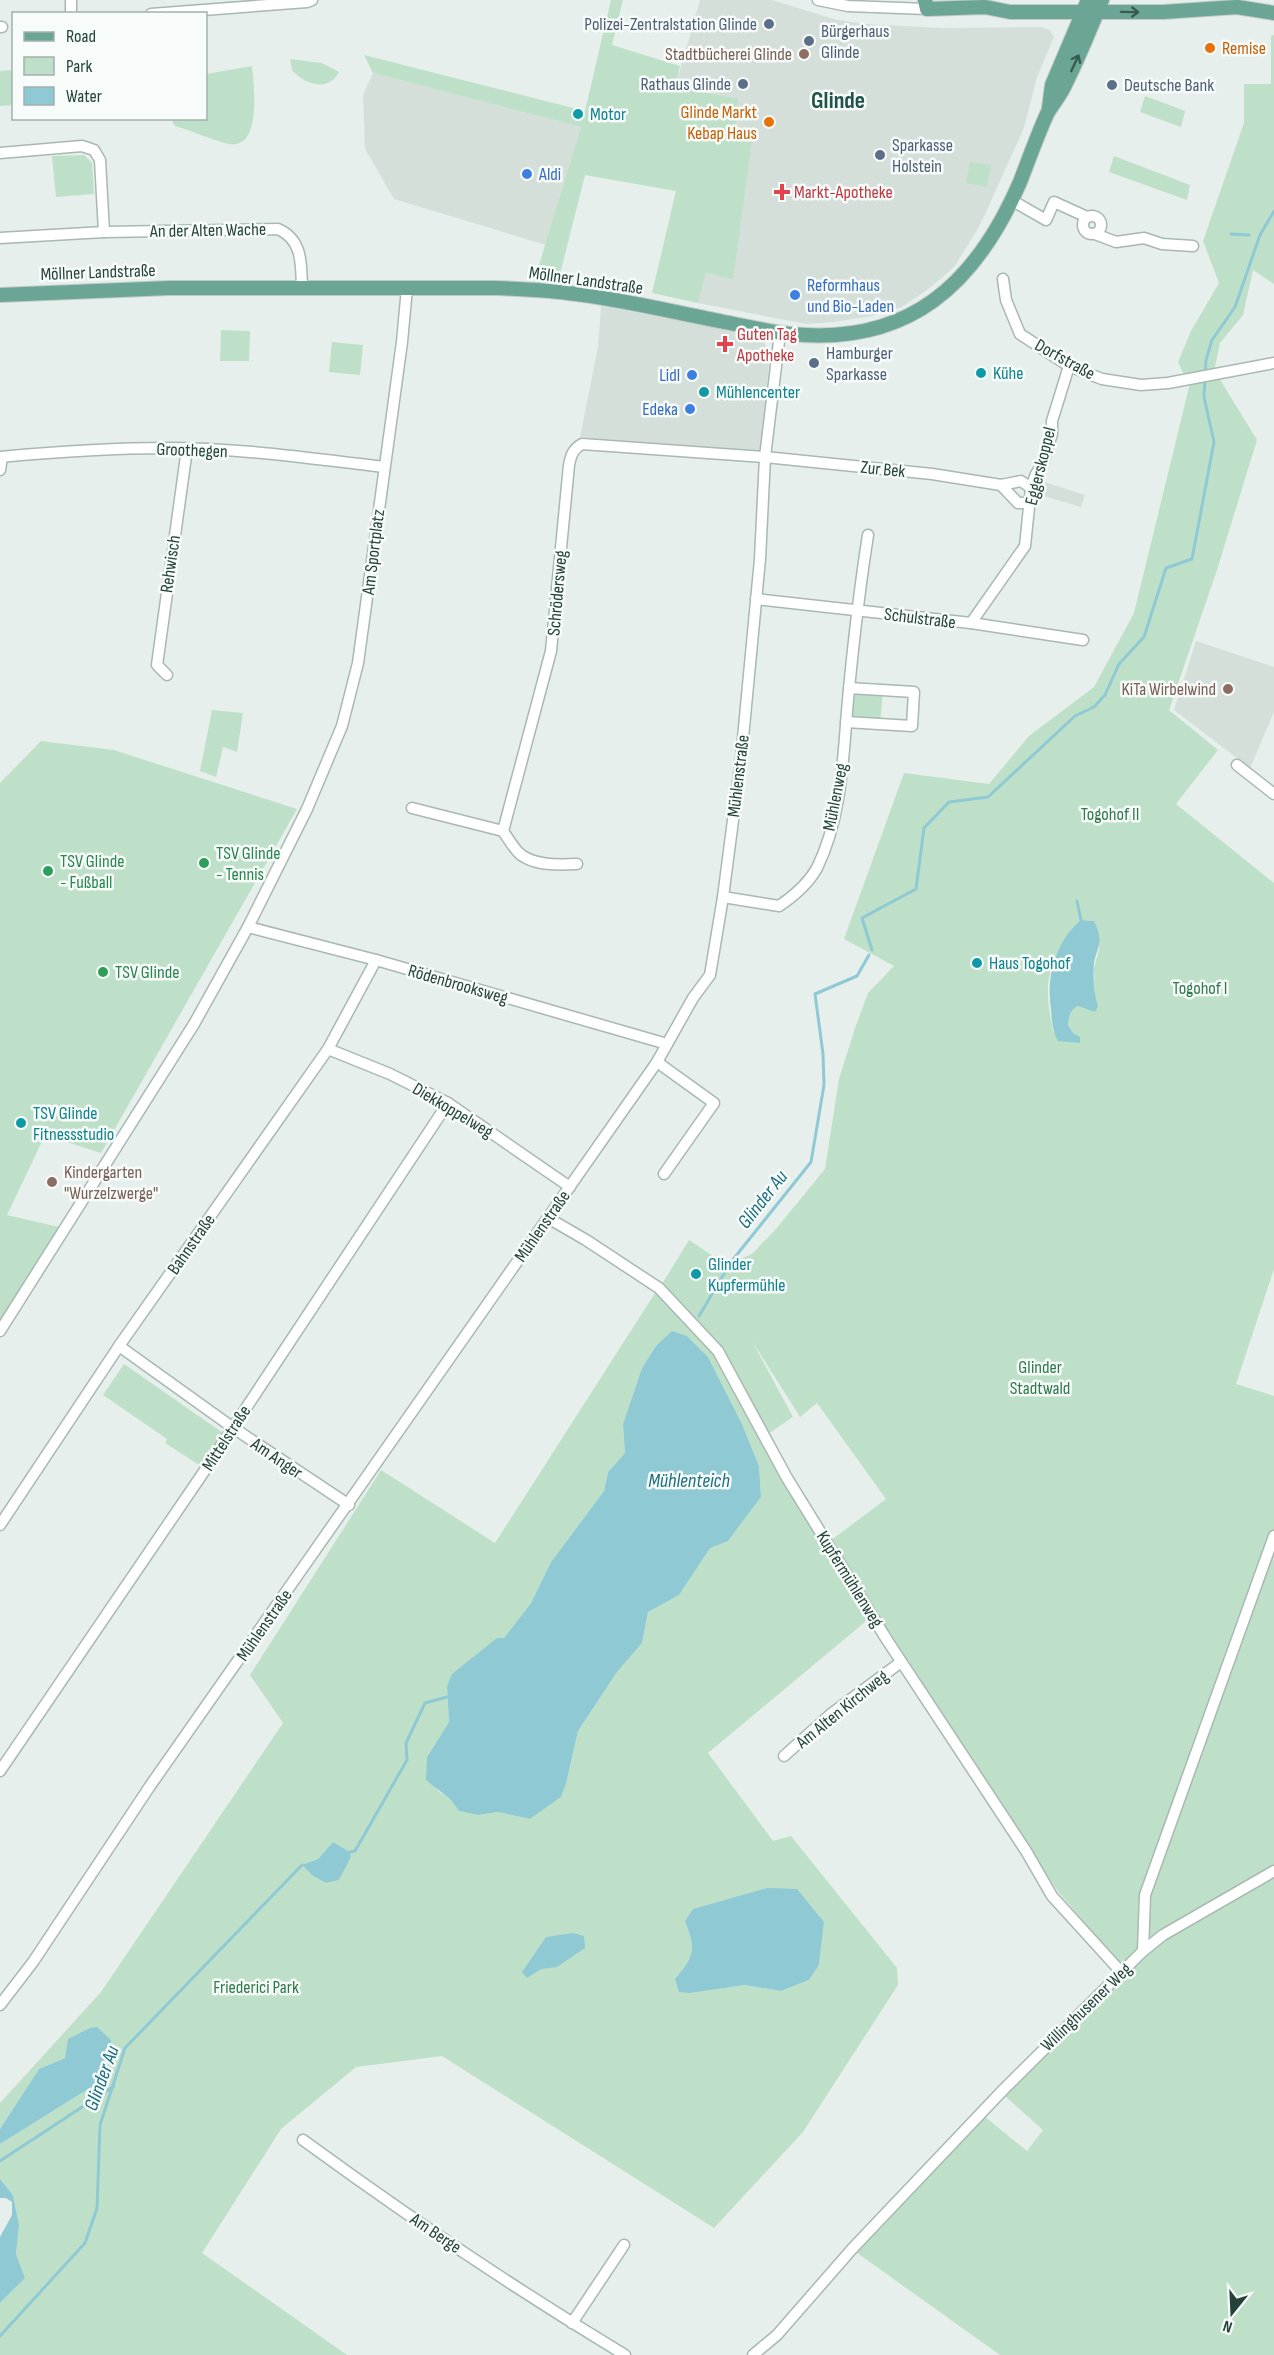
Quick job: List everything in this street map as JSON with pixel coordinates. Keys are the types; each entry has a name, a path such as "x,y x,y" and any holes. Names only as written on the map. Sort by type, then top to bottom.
{"main road":[{"path":"985,7 1005,0"},
{"path":"1215,0 1237,7 1274,13"},
{"path":"926,5 985,7 1010,12 1093,6 1162,12 1237,7"},
{"name":"Möllner Landstraße","path":"0,295 169,288 496,288 570,293 780,333 832,335 887,325 911,316 941,296 970,267 989,241 1011,200 1048,113 1062,90 1093,6"}],"street":[{"path":"177,12 312,0"},
{"path":"818,0 848,6 926,5"},
{"path":"0,153 82,146 94,150 100,160 104,232"},
{"path":"1011,200 1046,220 1054,202 1087,217 1083,222 1084,230 1089,234 1116,242 1144,238 1161,244 1193,246"},
{"name":"An der Alten Wache","path":"0,238 104,232 278,229 286,232 297,244 302,288"},
{"name":"Dorfstraße","path":"1004,279 1006,300 1020,334 1069,366 1102,380 1124,384 1168,383 1205,374 1274,363"},
{"name":"Am Sportplatz","path":"0,1331 194,1024 248,927 307,809 342,726 358,663 402,342 407,288"},
{"name":"Mühlenstraße","path":"0,2005 33,1962 150,1786 349,1505 657,1062 693,998 710,975 741,759 756,599 765,457 780,333"},
{"name":"Eggerskoppel","path":"970,623 1025,546 1031,488 1046,454 1052,434 1056,404 1069,366"},
{"name":"Schrödersweg","path":"503,831 551,651 571,454 576,447 582,444 592,444 765,457"},
{"name":"Groothegen","path":"1,457 85,450 187,449 279,454 384,467"},
{"name":"Rehwisch","path":"166,675 157,665 187,449"},
{"path":"0,470 1,457"},
{"name":"Zur Bek","path":"765,457 932,474 1001,484 1021,482 1031,488"},
{"path":"1001,484 1018,503 1030,503"},
{"name":"Mühlenweg","path":"723,897 779,906 798,893 816,868 834,818 843,764 857,610 868,535"},
{"name":"Schulstraße","path":"756,599 970,623 1083,640"},
{"path":"846,722 912,726 914,692 849,688"},
{"path":"1237,765 1274,794"},
{"path":"411,808 503,831 518,853 537,861 559,865 577,864"},
{"name":"Rödenbrooksweg","path":"248,927 376,960 667,1044"},
{"name":"Bahnstraße","path":"0,1525 119,1346 328,1049 376,960"},
{"name":"Diekkoppelweg","path":"328,1049 390,1074 448,1103 570,1187"},
{"path":"657,1062 714,1103 664,1174"},
{"name":"Mittelstraße","path":"0,1771 203,1473 448,1103"},
{"name":"Kupfermühlenweg","path":"548,1218 659,1288 718,1351 787,1478 901,1662 1026,1851 1052,1896 1122,1973"},
{"name":"Am Anger","path":"119,1346 232,1427 349,1505"},
{"name":"Willinghusener Weg","path":"758,2354 852,2249 998,2095 1143,1951 1145,1895 1274,1536"},
{"name":"Am Alten Kirchweg","path":"784,1756 831,1714 901,1662"},
{"path":"1143,1951 1163,1935 1274,1871"},
{"name":"Am Berge","path":"303,2140 363,2184 572,2324 625,2355"},
{"path":"572,2324 624,2245"}],"shaded area":[{"path":"700,0 772,0 837,20 866,24 941,28 1040,27 1050,30 1054,37 1037,77 1024,128 980,225 955,266 931,287 902,307 872,316 833,322 806,324 698,303 706,273 732,280 735,134 675,87"},
{"path":"373,73 581,127 546,245 394,199 365,149 363,95"},
{"path":"601,306 694,323 756,337 764,342 770,355 760,452 580,437 598,347"},
{"path":"1041,481 1085,495 1081,507 1037,494"},
{"name":"KiTa Wirbelwind","path":"1196,641 1274,667 1274,712 1250,768 1174,710"}],"green space":[{"path":"611,0 623,0 612,45 680,66 675,87 738,99 735,134 752,140 733,280 706,273 698,303 652,293 676,191 585,175 556,290 532,288 581,127 373,73 364,55 585,111"},
{"path":"1274,35 1274,284 1253,270 1243,315 1220,343 1214,371 1185,377 1178,362 1191,331 1219,283 1203,241 1244,123 1244,84 1271,84 1271,36"},
{"path":"290,59 322,63 339,72 329,83 316,84 297,75 292,70"},
{"path":"252,66 254,114 247,137 240,143 222,142 175,126 172,120 207,120 207,74"},
{"path":"12,70 12,105 0,106 0,71"},
{"path":"1145,96 1185,111 1181,127 1140,112"},
{"path":"84,155 92,163 94,194 56,197 52,156"},
{"path":"1114,156 1190,185 1187,200 1109,172"},
{"path":"970,162 991,165 987,187 966,183"},
{"path":"221,330 250,331 249,361 220,361"},
{"path":"332,342 363,345 360,375 329,372"},
{"name":"Glinder Stadtwald","path":"1219,378 1257,440 1217,570 1169,710 1218,750 1176,804 1274,883 1274,1269 1236,1384 1274,1396 1274,2355 1000,2355 853,2250 984,2116 1027,2151 1043,2130 1005,2096 1127,1973 1057,1890 830,1541 886,1499 817,1403 800,1417 752,1341 793,1417 768,1434 718,1351 659,1289 689,1240 726,1265 752,1254 776,1229 825,1169 839,1079 855,1028 868,993 894,966 844,939 904,773 989,784 1029,736 1094,687 1134,613 1190,383","holes":["1081,920 1094,921 1098,931 1099,949 1094,968 1095,998 1085,1007 1078,1006 1073,1009 1070,1014 1068,1025 1073,1033 1080,1037 1053,1032 1048,993 1053,963 1074,927"]},
{"path":"849,688 883,690 880,724 846,722"},
{"path":"212,710 243,713 237,752 223,747 216,777 200,771"},
{"name":"TSV Glinde","path":"41,741 114,750 297,809 101,1153 45,1135 7,1215 59,1227 0,1322 0,783"},
{"name":"Friederici Park","path":"657,1290 716,1353 871,1617 708,1753 773,1841 791,1836 897,1968 898,1985 803,2132 714,2228 442,2056 356,2067 281,2129 202,2253 347,2355 0,2355 0,2303 25,2278 16,2254 19,2225 13,2195 0,2179 0,2144 93,2086 102,2077 65,2058 39,2069 0,2129 0,2103 101,1992 283,1723 250,1675 381,1470 495,1543","holes":["687,1336 708,1357 742,1424 759,1466 761,1497 728,1541 710,1547 679,1595 648,1612 642,1643 617,1672 578,1731 561,1797 530,1819 498,1812 478,1815 459,1811 450,1799 438,1791 427,1757 449,1722 447,1686 504,1638 531,1603 551,1562 604,1491 608,1472 625,1453 623,1424 642,1368 656,1346","333,1842 350,1852 351,1857 339,1880 326,1883 313,1876 303,1865 318,1859","767,1888 824,1922 819,1965 809,1980 781,1991 745,1985 690,1993 675,1979 687,1964 692,1952 691,1939 685,1921 694,1909"]},
{"path":"124,1364 223,1433 201,1466 165,1443 167,1439 103,1395"}],"water":[{"path":"1081,920 1094,921 1099,936 1094,968 1098,1006 1095,1012 1078,1006 1070,1014 1068,1025 1073,1033 1080,1037 1080,1043 1058,1041 1053,1029 1050,997 1051,973 1059,949"},
{"name":"Mühlenteich","path":"672,1331 687,1336 708,1357 742,1424 759,1466 761,1497 728,1541 710,1548 679,1595 648,1612 642,1643 617,1672 578,1731 561,1797 530,1819 498,1812 478,1815 459,1811 450,1799 426,1780 427,1757 449,1722 447,1686 452,1674 497,1638 504,1638 531,1603 551,1562 604,1491 608,1472 625,1453 623,1424 642,1368 656,1346"},
{"path":"333,1842 350,1852 351,1857 339,1880 326,1883 313,1876 302,1865 318,1859"},
{"path":"767,1888 797,1889 824,1922 819,1965 809,1980 781,1991 745,1985 690,1993 679,1992 675,1979 687,1964 692,1952 691,1939 685,1921 693,1909"},
{"path":"573,1933 584,1936 585,1948 557,1967 541,1969 527,1978 522,1972 546,1937"},
{"path":"97,2027 111,2040 106,2065 93,2086 0,2144 0,2129 39,2069 65,2058 68,2039"},
{"path":"0,2179 13,2195 19,2225 16,2254 25,2278 0,2303 0,2237 12,2215 12,2202 6,2198 0,2198"}],"waterway":[{"path":"872,950 862,918 916,889 924,828 949,802 988,797 1075,716 1094,707 1105,695 1119,664 1144,637 1166,568 1192,559 1214,442 1204,397 1206,360 1212,340 1235,307 1260,235 1274,211"},
{"path":"1231,234 1249,235"},
{"path":"1077,901 1081,920"},
{"path":"699,1316 731,1262 811,1162 824,1085 823,1054 815,994 857,976 869,955"},
{"name":"Glinder Au","path":"350,1852 355,1851 407,1760 406,1743 425,1703 447,1697"},
{"name":"Glinder Au","path":"0,2336 85,2243 97,2208 100,2125 125,2048 302,1865"},
{"path":"0,2161 114,2086"}],"place":[{"name":"Polizei-Zentralstation Glinde","path":"769,24"},
{"name":"Bürgerhaus Glinde","path":"809,41"},
{"name":"Remise","path":"1210,48"},
{"name":"Stadtbücherei Glinde","path":"804,54"},
{"name":"Rathaus Glinde","path":"743,84"},
{"name":"Deutsche Bank","path":"1112,85"},
{"name":"Motor","path":"578,114"},
{"name":"Glinde Markt Kebap Haus","path":"769,122"},
{"name":"Sparkasse Holstein","path":"880,155"},
{"name":"Aldi","path":"527,174"},
{"name":"Markt-Apotheke","path":"782,192"},
{"name":"Reformhaus und Bio-Laden","path":"795,295"},
{"name":"Guten Tag Apotheke","path":"725,344"},
{"name":"Hamburger Sparkasse","path":"814,363"},
{"name":"Kühe","path":"981,373"},
{"name":"Lidl","path":"692,375"},
{"name":"Mühlencenter","path":"704,392"},
{"name":"Edeka","path":"690,409"},
{"name":"KiTa Wirbelwind","path":"1228,689"},
{"name":"TSV Glinde - Tennis","path":"204,863"},
{"name":"TSV Glinde - Fußball","path":"48,871"},
{"name":"Haus Togohof","path":"977,963"},
{"name":"TSV Glinde","path":"103,972"},
{"name":"TSV Glinde Fitnessstudio","path":"21,1123"},
{"name":"Kindergarten \"Wurzelzwerge\"","path":"52,1182"},
{"name":"Glinder Kupfermühle","path":"696,1274"}],"district":[{"name":"Glinde","path":"838,100"}],"park label":[{"name":"Togohof II","path":"1110,814"},
{"name":"Togohof I","path":"1200,988"}]}
